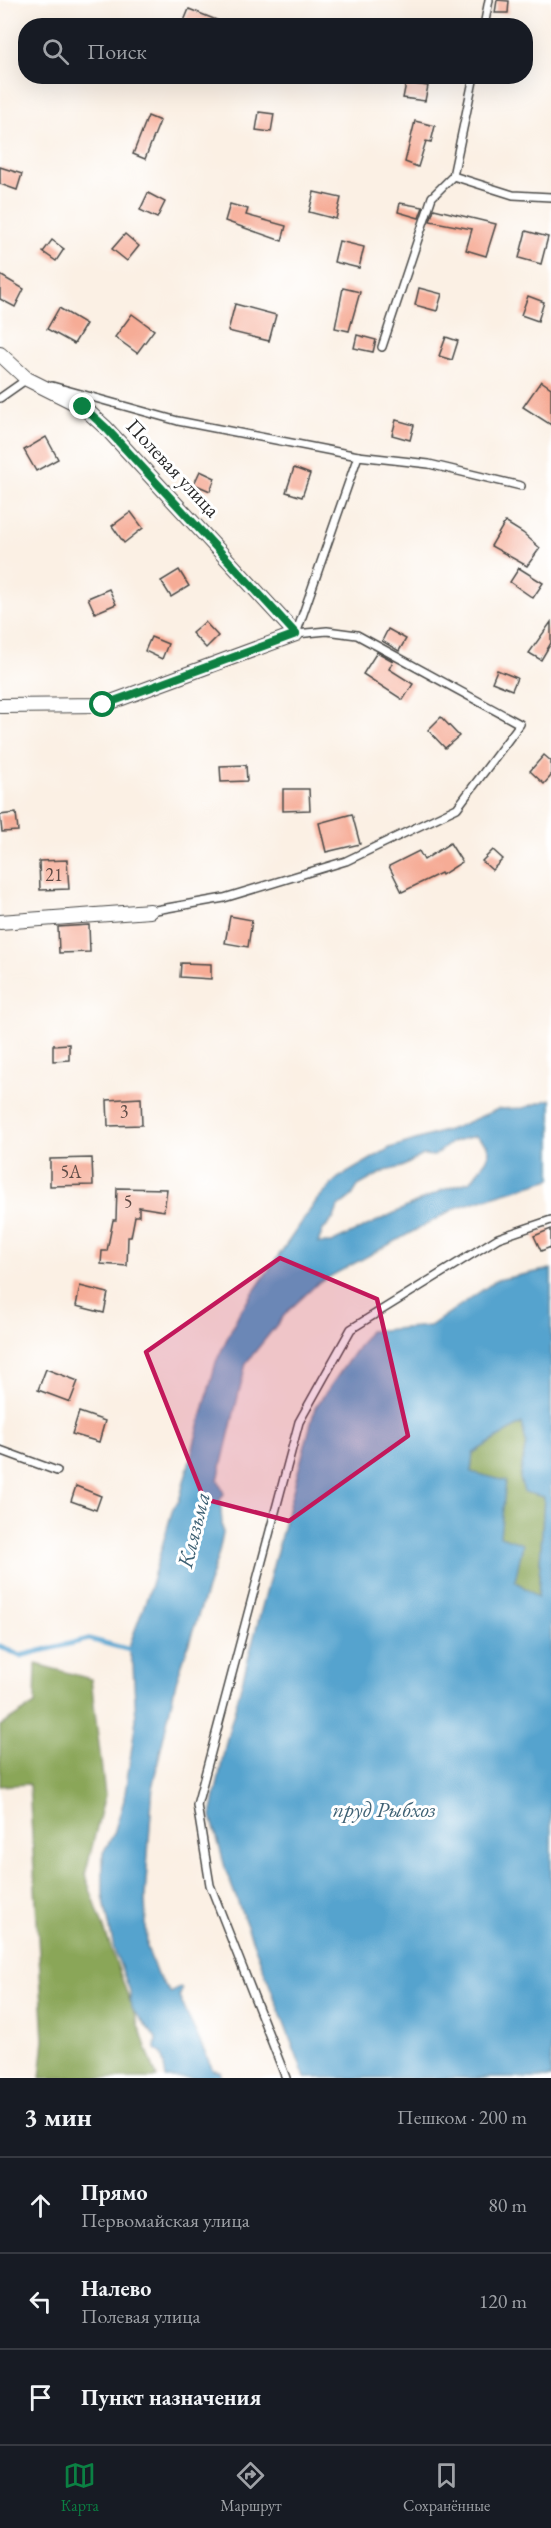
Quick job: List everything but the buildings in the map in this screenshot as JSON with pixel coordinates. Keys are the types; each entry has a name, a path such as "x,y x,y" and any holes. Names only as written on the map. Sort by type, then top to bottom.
{"street":[{"name":"Полевая улица","path":"0,354 27,379 83,407 106,428 296,634"},
{"path":"0,706 103,705 296,634"},
{"path":"0,922 150,911"}],"lane":[{"path":"486,18 489,0"},
{"path":"382,347 432,197 453,176 472,84"},
{"path":"453,176 513,195 551,197"},
{"path":"0,398 27,379 178,420 358,456 429,464 521,486"},
{"path":"150,911 224,898 346,861 457,808 520,724 357,635 327,631 296,634 358,456"},
{"path":"286,2078 210,1885 197,1805 299,1422 351,1329 498,1238 551,1220"},
{"path":"0,1450 57,1472"}],"highlighted area":[{"path":"280,1258 377,1299 408,1436 289,1521 204,1499 146,1352"}],"green space":[{"path":"522,1422 526,1443 520,1478 525,1492 544,1497 538,1597 515,1581 500,1536 471,1472 473,1453"},
{"path":"36,1664 91,1679 105,1795 85,1875 157,2078 40,2078 44,2040 29,1784 0,1786 0,1726 35,1704"}],"water":[{"name":"Клязьма","path":"551,1099 551,1179 458,1207 318,1283 287,1312 246,1363 218,1480 224,1494 220,1499 223,1534 218,1556 176,1682 153,1784 145,1897 147,1947 157,1975 171,1993 180,1987 182,1990 179,1997 213,2070 220,2071 222,2078 166,2078 162,2054 155,2049 156,2038 131,2008 130,1991 114,1949 103,1895 103,1853 114,1833 124,1800 136,1719 133,1665 128,1649 148,1595 173,1508 179,1501 216,1362 239,1313 317,1200 338,1178 390,1148 454,1128 498,1109 523,1108","holes":["475,1136 487,1145 489,1152 487,1159 471,1181 443,1190 331,1243 318,1243 323,1230 334,1218 338,1207 352,1196 358,1186 385,1171 402,1167 423,1155 434,1156 452,1142"]},
{"name":"пруд Рыбхоз","path":"551,1269 551,2078 305,2078 226,1871 211,1816 226,1742 315,1408 369,1331 430,1326 497,1280","holes":["522,1423 526,1443 520,1478 524,1492 544,1497 538,1597 515,1581 523,1544 500,1536 506,1481 471,1472 473,1453"]}],"waterway":[{"path":"0,1646 20,1656 89,1639 134,1651"}],"route":[{"path":"83,407 106,428 287,621 296,634 103,705"}]}
